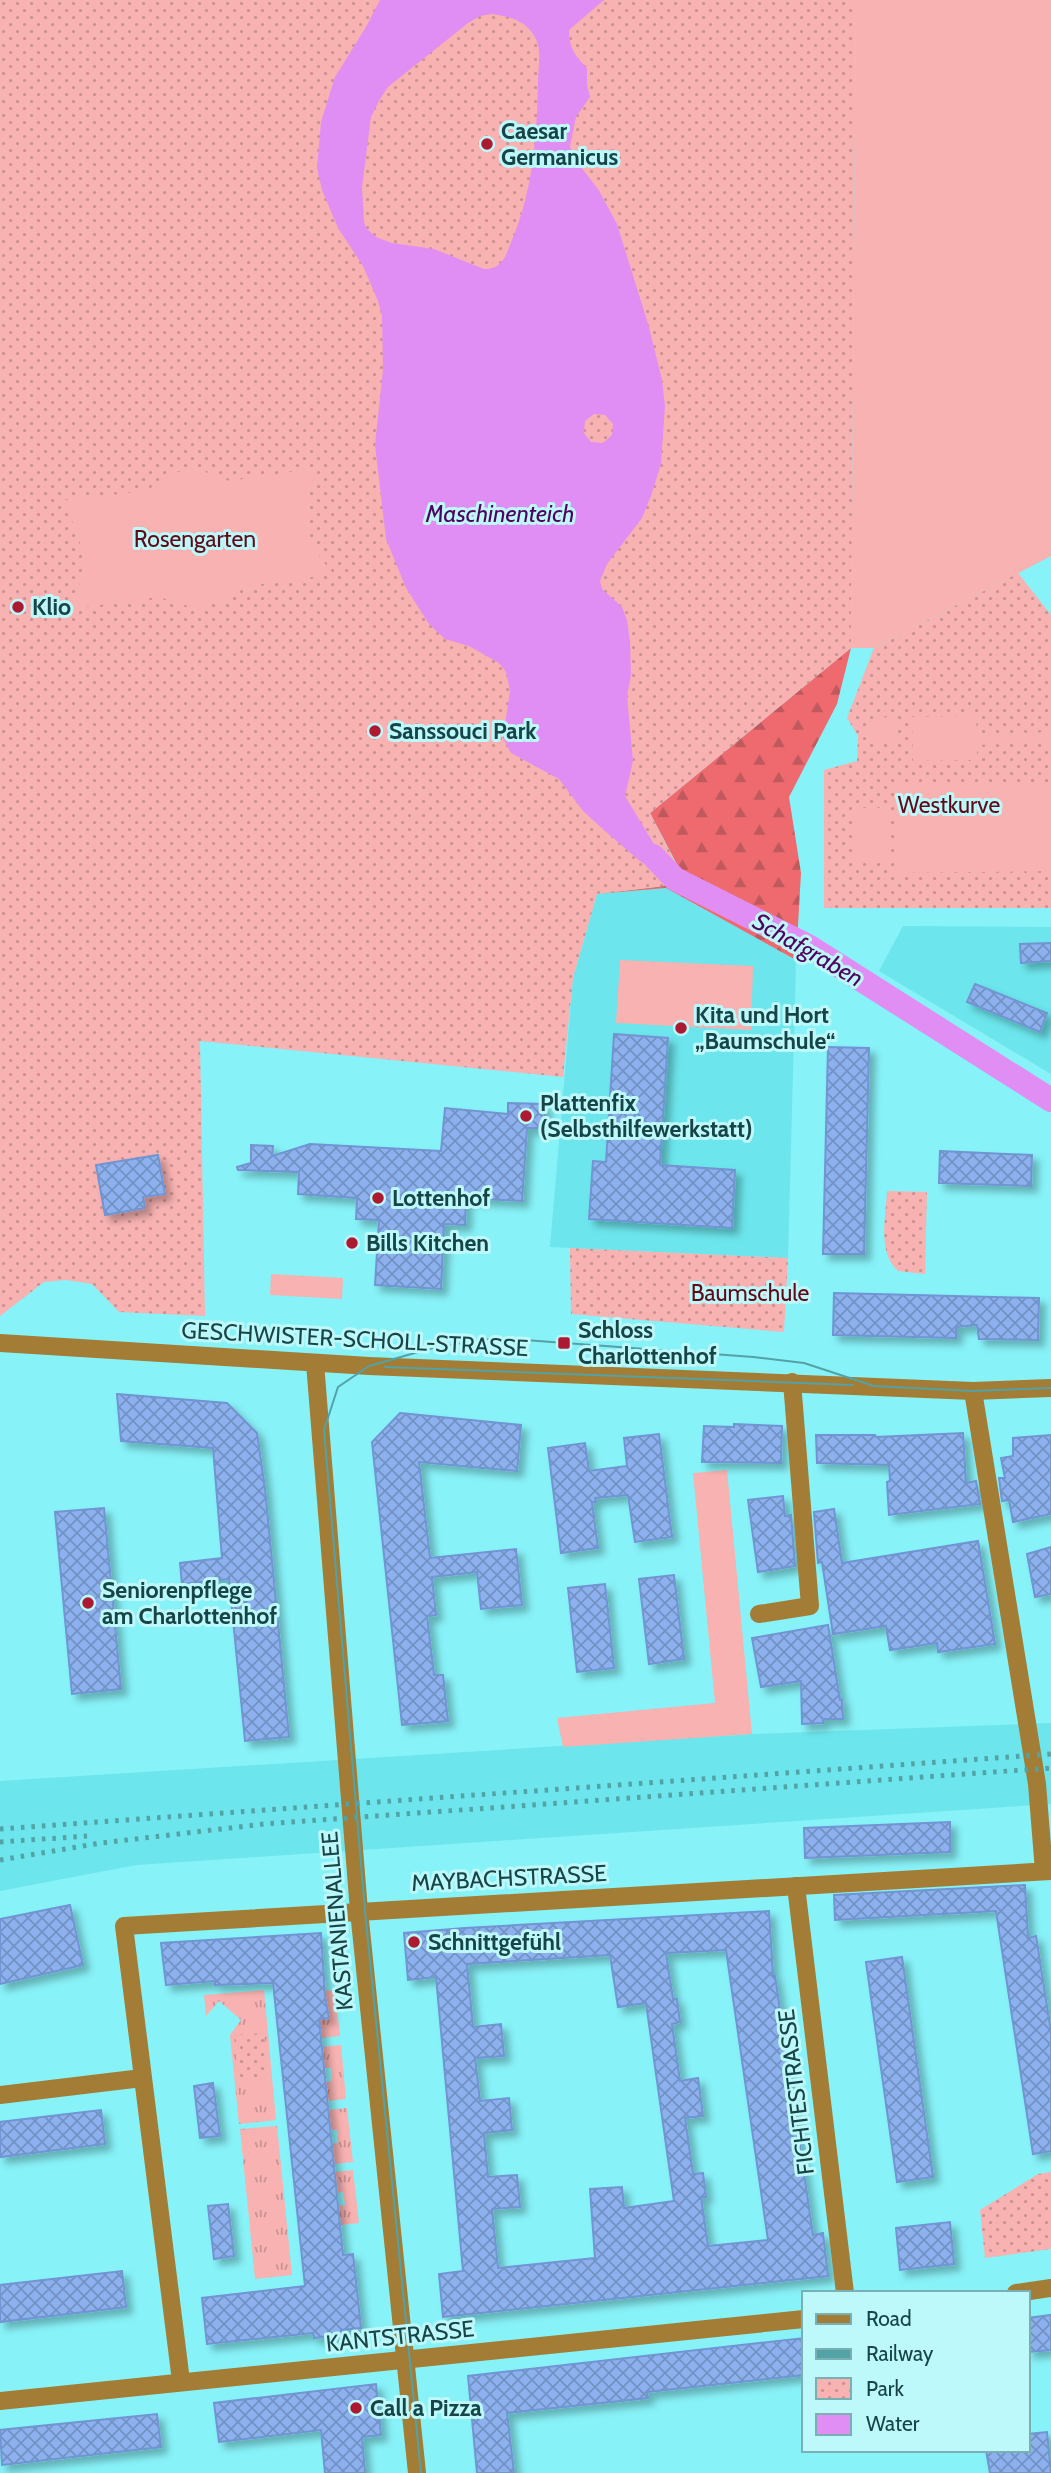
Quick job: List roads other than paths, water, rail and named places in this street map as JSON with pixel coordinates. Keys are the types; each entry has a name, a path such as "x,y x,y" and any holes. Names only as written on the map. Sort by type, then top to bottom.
{"street":[{"name":"GESCHWISTER-SCHOLL-STRASSE","path":"0,1343 315,1363 973,1391 1051,1388"},
{"name":"KASTANIENALLEE","path":"315,1363 359,1911 417,2473"},
{"path":"759,1614 810,1606 792,1382"},
{"path":"973,1391 1037,1784 1048,1871"},
{"name":"MAYBACHSTRASSE","path":"181,2381 124,1926 1048,1871"},
{"name":"FICHTESTRASSE","path":"796,1886 845,2291"},
{"path":"0,2095 142,2078"},
{"path":"1030,2291 1051,2288"},
{"name":"KANTSTRASSE","path":"0,2401 802,2319"}],"water":[{"name":"Maschinenteich","path":"380,0 604,0 569,30 574,51 587,68 590,97 576,117 570,146 573,157 598,189 617,224 649,327 662,380 665,406 661,464 651,496 642,518 607,564 600,581 602,589 622,607 630,642 631,675 627,696 633,761 625,796 675,879 641,862 605,831 583,811 559,779 511,753 503,738 510,691 506,672 499,663 469,646 445,639 429,624 406,588 386,539 375,445 383,370 382,316 363,266 338,228 322,190 317,168 321,122 335,77","holes":["491,14 511,18 528,28 538,44 539,60 535,142 525,202 504,258 497,266 484,269 434,249 392,243 376,237 366,228 364,221 362,187 371,117 388,87 468,23 480,16","594,414 605,415 613,424 612,435 603,443 591,442 584,433 585,421"]}],"waterway":[{"name":"Schafgraben","path":"653,856 675,879 808,946 1051,1100"}],"tram line":[{"path":"421,2473 365,1911 324,1430 338,1387 369,1366 436,1347 497,1338 804,1363 874,1386 973,1391 1051,1388"},
{"path":"385,1367 853,1385"}],"railway":[{"path":"0,1829 1051,1754"},
{"path":"0,1860 101,1843 264,1824 1051,1768"},
{"path":"0,1842 87,1836"}],"place":[{"name":"Caesar Germanicus","path":"487,144"},
{"name":"Klio","path":"18,607"},
{"name":"Sanssouci Park","path":"375,731"},
{"name":"Kita und Hort „Baumschule“","path":"681,1028"},
{"name":"Plattenfix (Selbsthilfewerkstatt)","path":"526,1116"},
{"name":"Lottenhof","path":"378,1198"},
{"name":"Bills Kitchen","path":"352,1243"},
{"name":"Schloss Charlottenhof","path":"564,1343"},
{"name":"Seniorenpflege am Charlottenhof","path":"88,1603"},
{"name":"Schnittgefühl","path":"414,1942"},
{"name":"Call a Pizza","path":"356,2408"}],"park label":[{"name":"Rosengarten","path":"195,539"},
{"name":"Westkurve","path":"949,805"},
{"name":"Baumschule","path":"750,1293"}]}
